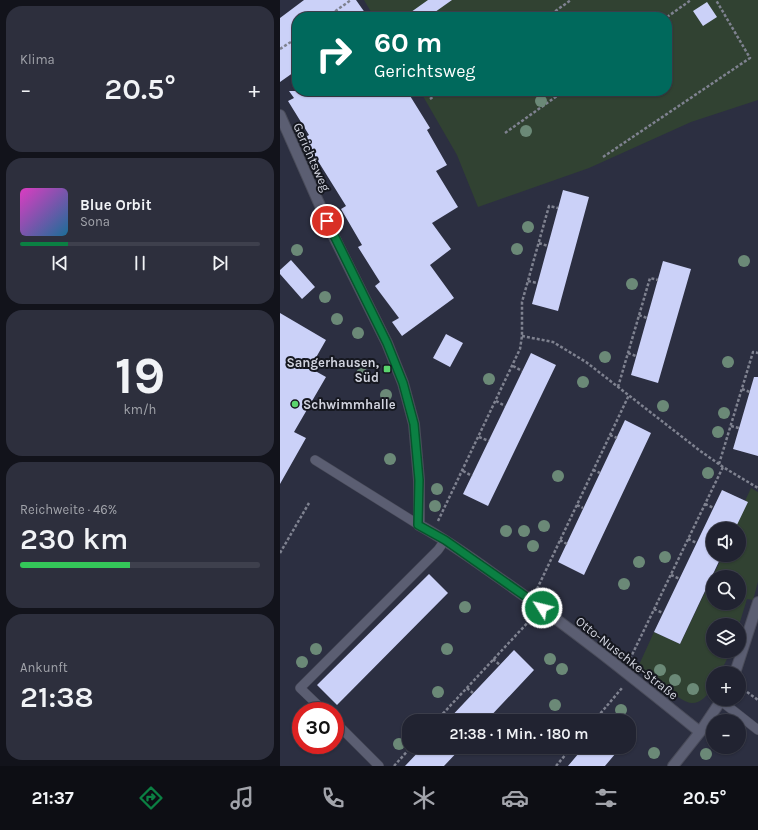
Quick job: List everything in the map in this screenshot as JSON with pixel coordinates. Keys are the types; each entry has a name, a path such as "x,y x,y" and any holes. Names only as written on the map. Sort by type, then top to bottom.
{"street":[{"name":"Gerichtsweg","path":"280,115 333,235 387,343 403,383 414,424 419,480 418,525"},
{"name":"Otto-Nuschke-Straße","path":"418,525 445,540 532,600 700,732"},
{"path":"737,666 758,602"},
{"path":"673,766 700,732 718,706"}],"lane":[{"path":"315,460 418,525"},
{"path":"315,702 300,688 438,550 445,540"},
{"path":"729,706 758,730"},
{"path":"344,731 380,766"}],"path":[{"path":"334,12 351,0"},
{"path":"554,12 571,0"},
{"path":"672,13 691,0"},
{"path":"603,157 750,58 716,0"},
{"path":"280,49 292,41"},
{"path":"430,99 434,96"},
{"path":"505,133 557,96"},
{"path":"432,532 445,509 520,349 522,336 522,302 549,206 558,208"},
{"path":"539,243 548,246"},
{"path":"618,387 650,278 658,280"},
{"path":"528,281 537,284"},
{"path":"639,315 647,318"},
{"path":"522,336 553,342 586,362 723,467 758,488"},
{"path":"719,464 753,352 758,353"},
{"path":"628,353 636,356"},
{"path":"512,366 522,370"},
{"path":"742,389 750,392"},
{"path":"532,600 629,395"},
{"path":"496,401 506,406"},
{"path":"731,426 739,428"},
{"path":"610,434 617,438"},
{"path":"479,437 489,441"},
{"path":"599,714 628,675 654,609 723,467"},
{"path":"593,470 600,473"},
{"path":"463,471 472,476"},
{"path":"280,553 309,503"},
{"path":"705,504 714,508"},
{"path":"577,505 584,508"},
{"path":"688,539 697,543"},
{"path":"560,540 567,544"},
{"path":"670,575 680,579"},
{"path":"442,714 542,608"},
{"path":"654,609 663,614"},
{"path":"493,659 500,665"},
{"path":"467,688 473,693"},
{"path":"746,691 758,700"},
{"path":"394,766 405,754"},
{"path":"556,766 566,754"}],"green space":[{"path":"364,0 758,0 758,100 691,122 589,168 478,207 457,155 423,96 672,96 672,12 371,12"},
{"path":"751,488 758,492 758,582 753,600 747,599 746,602 746,570 716,570 720,562 746,562 746,522 738,522"},
{"path":"706,590 706,610 744,610 741,618 706,618 706,658 728,658 724,666 706,666 706,696 697,702 687,702 680,698 639,665 654,632 680,644"}],"building":[{"path":"304,0 356,0 364,12 292,12 292,74 280,82 280,18"},
{"path":"428,0 452,0 435,12 411,12"},
{"path":"707,2 717,17 703,26 693,11"},
{"path":"293,96 410,96 430,128 427,130 447,165 436,171 458,207 432,223 451,249 430,265 454,298 402,336 392,322 399,318 375,286 380,282 358,247 362,245 341,209 346,206 313,153 311,154 302,139 309,135 288,101 294,98"},
{"path":"563,190 589,197 558,311 532,304"},
{"path":"291,260 315,287 302,299 280,274 280,270"},
{"path":"663,261 691,269 658,383 631,375"},
{"name":"Schwimmhalle","path":"280,313 326,340 310,368 326,377 294,432 306,438 280,484"},
{"path":"446,334 463,343 450,367 433,358"},
{"path":"531,353 556,365 488,506 463,494"},
{"path":"754,377 758,377 758,456 733,449"},
{"path":"625,420 651,433 584,575 558,562"},
{"path":"722,490 748,502 738,522 707,522"},
{"path":"706,523 706,562 719,562 715,570 706,570 706,589 680,644 654,632"},
{"path":"429,574 448,593 340,702 334,702 317,685"},
{"path":"514,650 534,670 493,714 454,714"},
{"path":"416,754 455,754 444,766 405,766"},
{"path":"578,754 615,754 605,766 568,766"}],"place":[{"name":"Sangerhausen, Süd","path":"387,369"},
{"name":"Schwimmhalle","path":"295,404"}],"route":[{"path":"327,221 387,343 403,383 414,424 419,480 418,525 445,540 542,608"}]}
